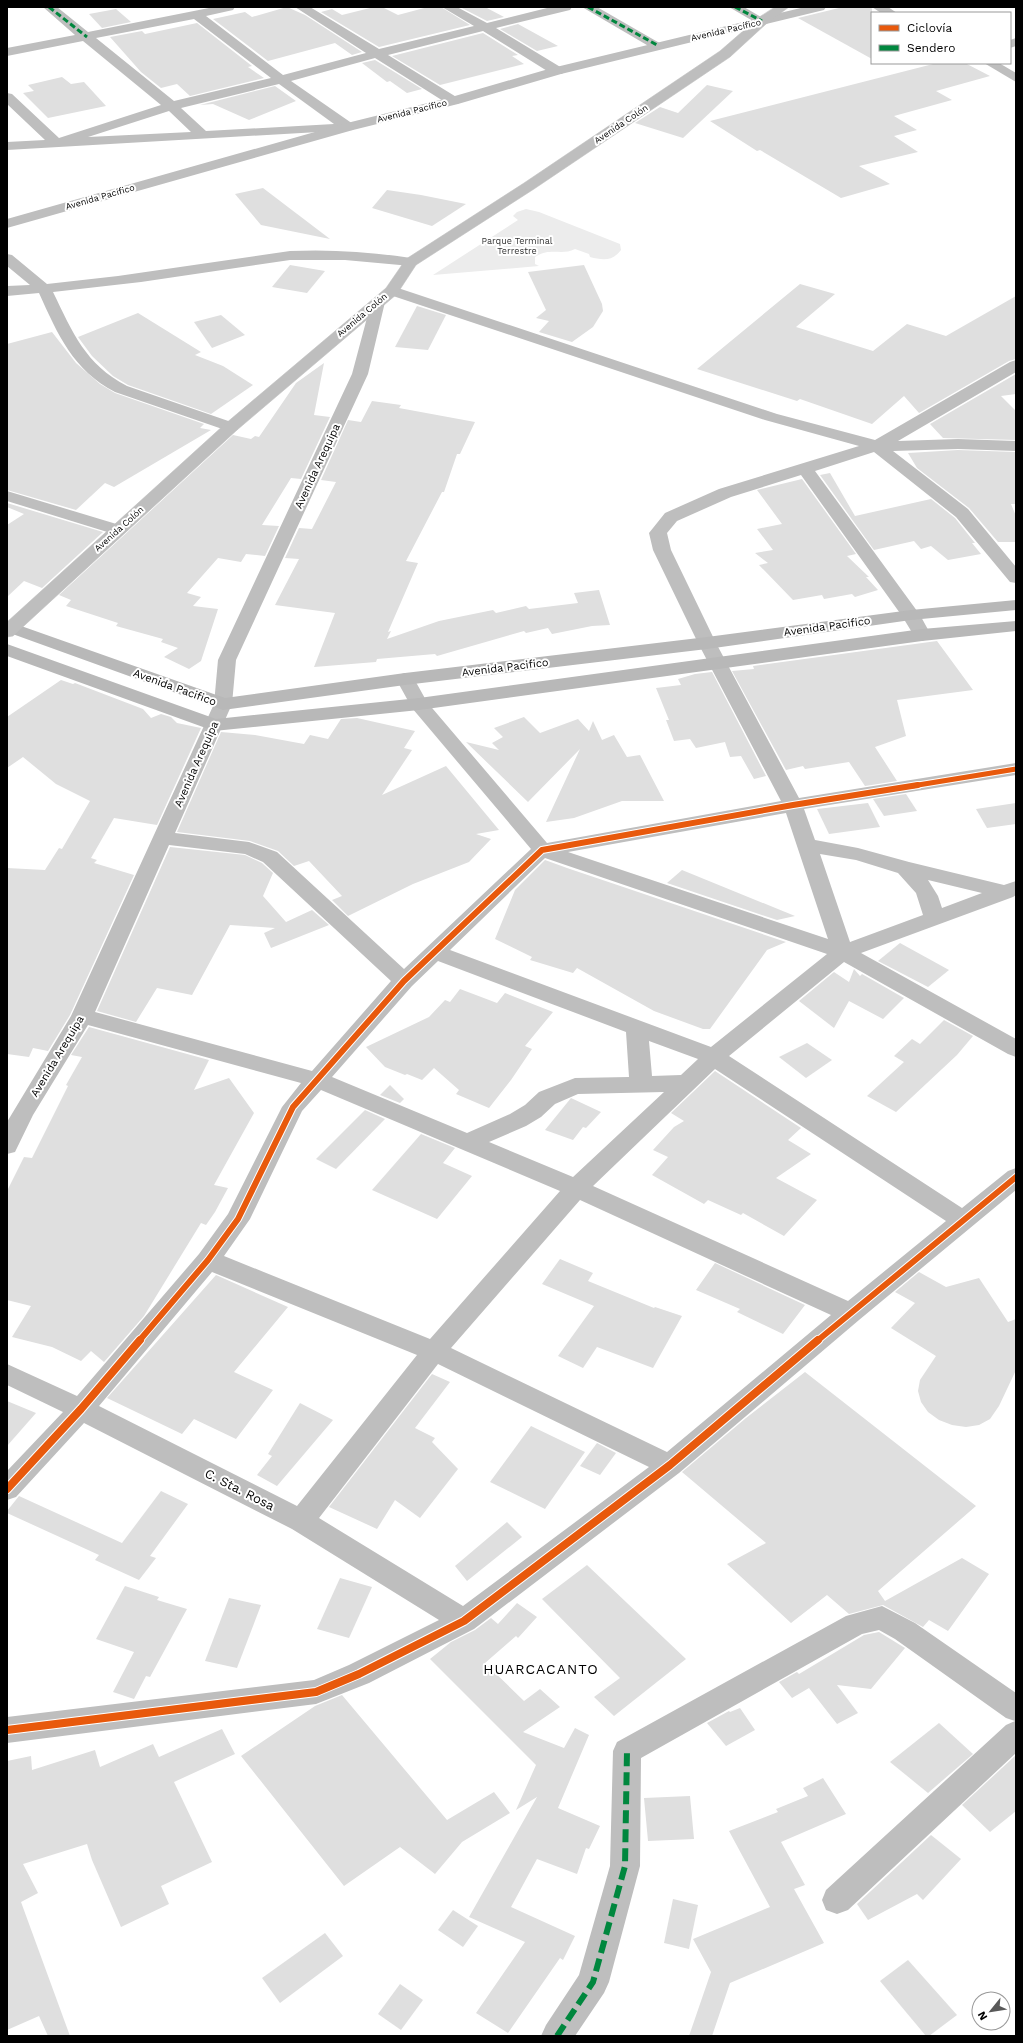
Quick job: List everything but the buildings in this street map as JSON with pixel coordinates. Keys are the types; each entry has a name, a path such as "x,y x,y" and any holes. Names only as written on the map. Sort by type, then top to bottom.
{"main road":[{"name":"Avenida Pacifico","path":"9,628 223,704 406,679 707,643 911,615 1016,605"},
{"name":"Avenida Pacifico","path":"7,650 214,724 419,704 922,635 1016,626"}],"street":[{"path":"49,7 171,106 201,134"},
{"path":"7,52 196,15 229,7"},
{"path":"301,7 453,101"},
{"path":"448,7 487,28 557,71"},
{"path":"57,143 171,106 282,80 376,54 487,28 566,7"},
{"path":"588,7 657,45"},
{"path":"735,7 762,21"},
{"name":"Avenida Colón","path":"9,628 231,427 376,302 392,291 411,262 529,186 725,54 762,21 783,7"},
{"name":"Avenida Pacífico","path":"7,224 348,127 453,101 557,71 657,45 820,7"},
{"path":"878,7 889,12"},
{"path":"196,15 282,80 348,127"},
{"path":"992,64 1016,78"},
{"path":"7,97 57,143"},
{"path":"7,146 348,127"},
{"path":"7,291 44,289 304,255 362,256 411,262"},
{"path":"7,258 44,289 67,337 90,368 104,380 121,389 231,427"},
{"path":"392,291 772,417 876,446 958,444 1016,446"},
{"name":"Avenida Arequipa","path":"7,1146 14,1112 82,1016 223,704 227,660 360,374 376,302"},
{"path":"843,952 793,805 707,643 662,550 658,533 671,517 725,493 876,446 1016,365"},
{"path":"876,446 962,514 1016,578"},
{"path":"805,469 911,615 922,635"},
{"path":"7,496 116,530"},
{"path":"406,679 419,704 542,850 843,952 1016,1049"},
{"path":"7,1489 81,1409 208,1260 238,1219 293,1107 404,981 542,850 793,805 1016,768"},
{"path":"163,838 249,848 270,857 404,981"},
{"path":"807,845 858,854 905,868 1011,890"},
{"path":"905,868 925,888 932,905 934,918"},
{"path":"301,1521 434,1351 576,1188 714,1057 843,952 1011,890"},
{"path":"435,952 714,1057 962,1220"},
{"path":"82,1016 317,1080 576,1188 850,1313"},
{"path":"637,1028 641,1084"},
{"path":"466,1142 518,1120 534,1111 547,1098 560,1091 575,1086 687,1083"},
{"path":"7,1730 316,1692 358,1674 464,1621 670,1465 850,1313 1016,1177"},
{"path":"208,1260 434,1351 670,1465"},
{"name":"C. Sta. Rosa","path":"7,1374 81,1409 301,1521 464,1621"},
{"path":"557,2036 593,1982 625,1866 627,1751 856,1624 882,1618 905,1631 1016,1710"},
{"path":"837,1900 1016,1734"}],"green space":[{"name":"Parque Terminal Terrestre","path":"526,209 539,212 620,244 621,250 614,257 607,259 590,257 589,254 575,249 565,252 551,252 540,254 535,257 535,264 539,266 433,275 518,220 513,216 517,212"}],"marked path":[{"path":"49,7 87,37"},
{"path":"588,7 657,45"},
{"path":"735,7 762,21"},
{"path":"557,2036 593,1982 625,1866 627,1751"}],"cycle path":[{"path":"7,1489 81,1409 208,1260 238,1219 293,1107 404,981 542,850 793,805 1016,769"},
{"path":"7,1730 316,1692 359,1674 464,1621 670,1465 850,1313 1016,1177"}],"district":[{"name":"HUARCACANTO","path":"541,1669"}]}
